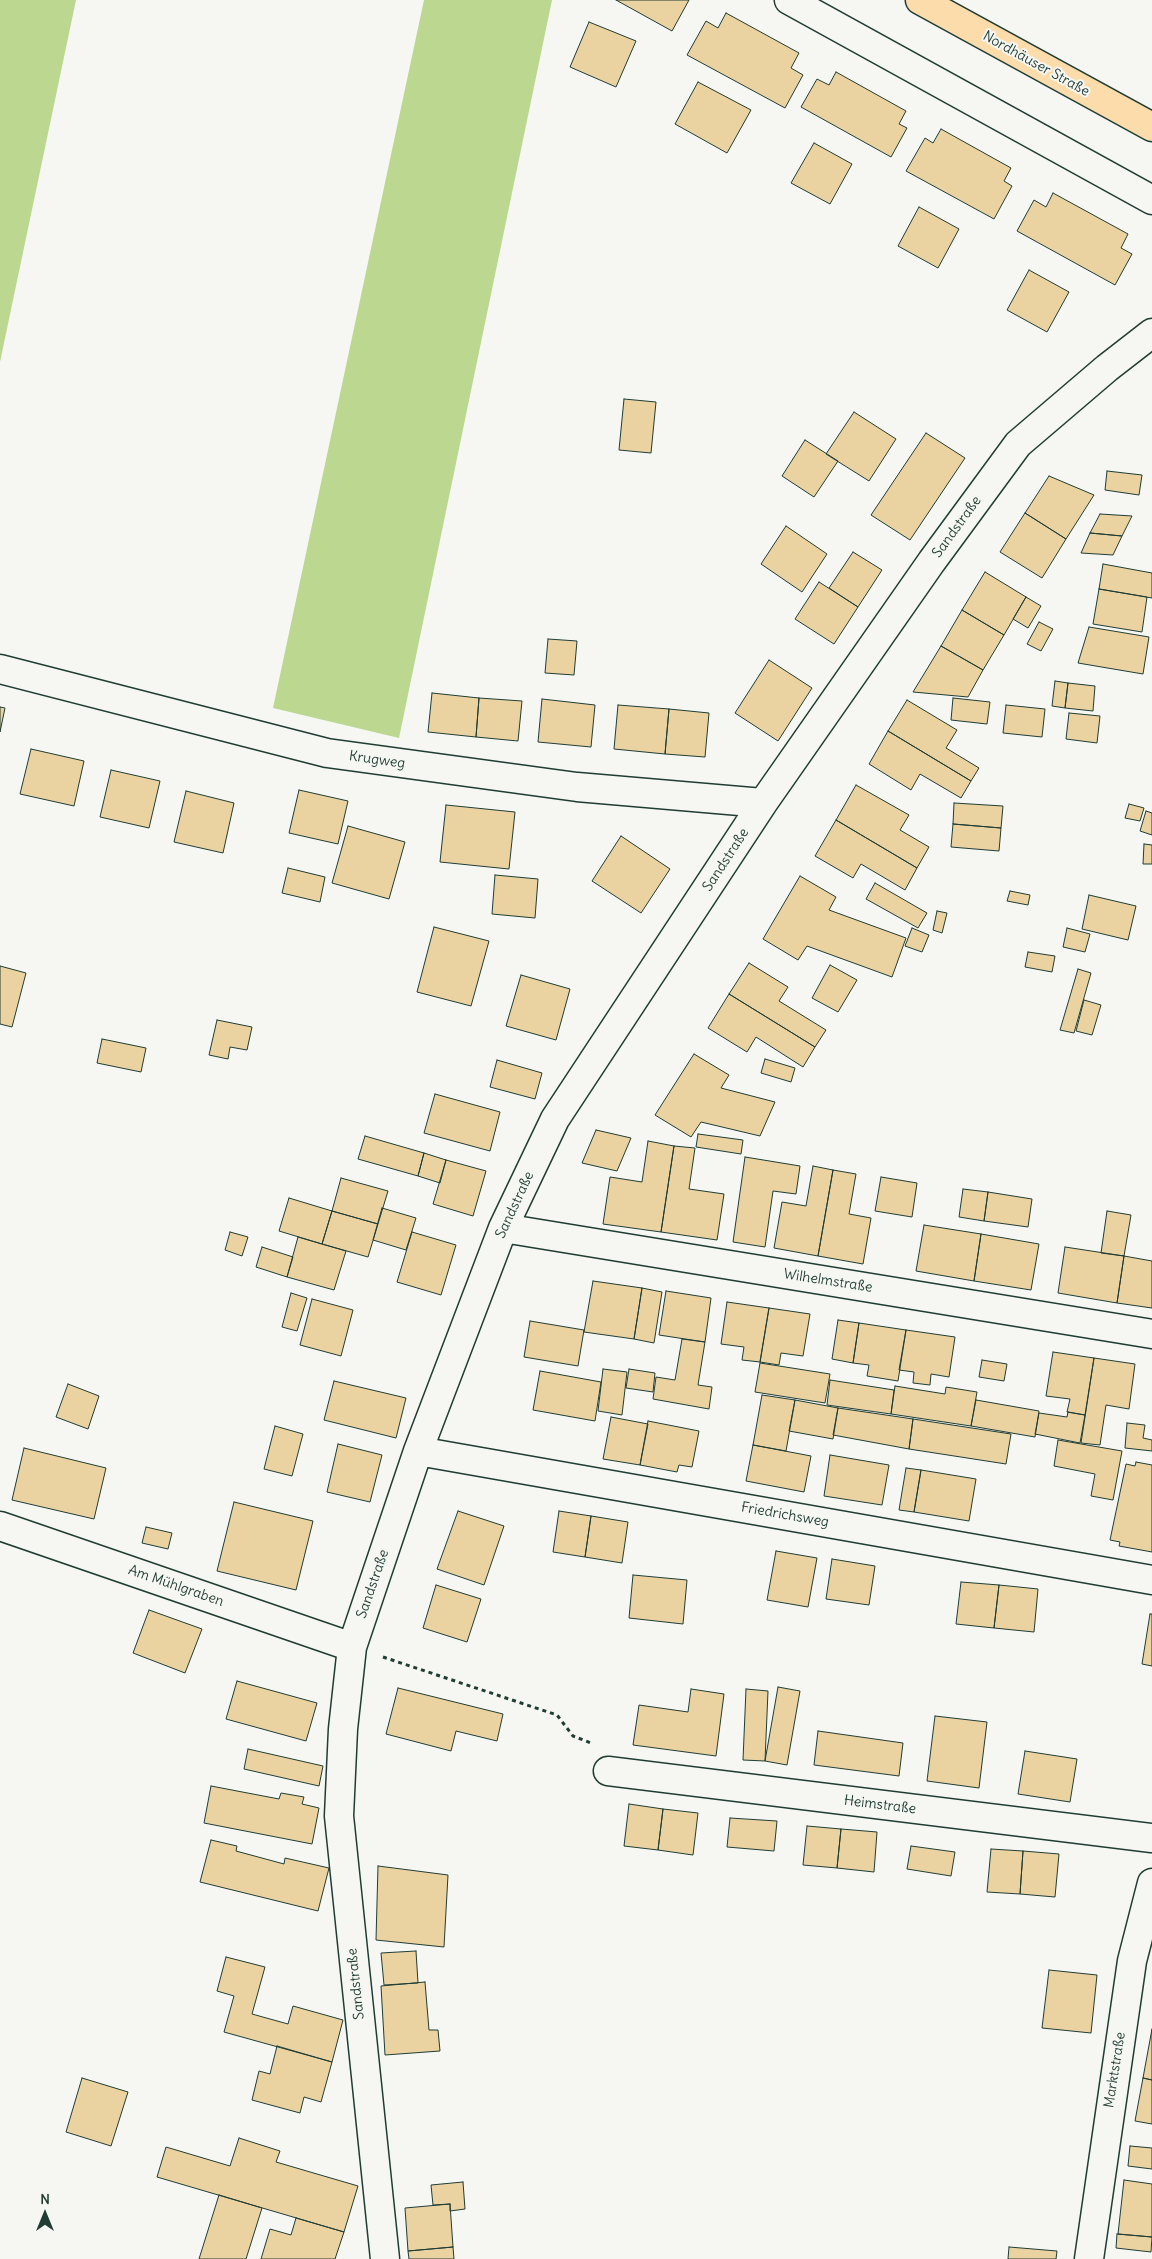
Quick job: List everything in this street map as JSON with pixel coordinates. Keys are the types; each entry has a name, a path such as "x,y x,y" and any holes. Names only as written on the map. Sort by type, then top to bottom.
{"main road":[{"name":"Nordhäuser Straße","path":"920,0 1152,127"}],"street":[{"path":"789,0 1152,200"},
{"name":"Sandstraße","path":"385,2259 339,1816 343,1729 352,1647 418,1451 504,1228 555,1119 764,802 932,561 1018,444 1107,368 1152,334"},
{"name":"Krugweg","path":"0,669 327,753 577,787 764,802"},
{"name":"Wilhelmstraße","path":"504,1228 1152,1334"},
{"name":"Friedrichsweg","path":"418,1451 1152,1580"},
{"name":"Am Mühlgraben","path":"0,1526 352,1647"},
{"name":"Heimstraße","path":"608,1771 1152,1838"},
{"name":"Marktstraße","path":"1089,2259 1132,1961 1152,1883"}],"path":[{"path":"352,1647 557,1715 573,1736 596,1743"}],"green space":[{"path":"0,0 76,0 0,362"},
{"path":"424,0 552,0 399,738 273,708"}],"building":[{"path":"616,0 689,0 672,31"},
{"path":"726,13 799,53 791,68 803,75 785,108 687,55 706,21 718,28"},
{"path":"589,22 636,41 616,87 570,67"},
{"path":"836,72 906,111 899,124 907,128 891,157 801,107 817,79 829,85"},
{"path":"698,82 751,110 727,153 675,124"},
{"path":"941,129 1011,168 1004,181 1012,186 994,219 906,171 925,138 933,143"},
{"path":"814,143 852,164 830,204 791,183"},
{"path":"1053,193 1128,234 1121,248 1132,254 1115,285 1017,231 1034,200 1046,207"},
{"path":"919,207 959,229 938,268 898,246"},
{"path":"1029,270 1069,292 1047,332 1007,310"},
{"path":"624,399 656,402 651,453 619,450"},
{"path":"854,412 896,439 869,481 826,454"},
{"path":"926,433 965,458 910,540 871,515"},
{"path":"805,440 838,461 814,497 782,476"},
{"path":"1107,471 1142,475 1139,495 1105,490"},
{"path":"1049,476 1094,495 1066,539 1025,513"},
{"path":"1025,513 1066,539 1042,578 1000,552"},
{"path":"1100,514 1132,516 1122,536 1090,533"},
{"path":"786,526 827,554 802,592 761,564"},
{"path":"1090,533 1122,536 1113,555 1081,553"},
{"path":"853,552 882,570 858,607 829,588"},
{"path":"1103,564 1152,573 1152,598 1099,589"},
{"path":"985,572 1026,597 1004,635 962,610"},
{"path":"819,582 858,607 834,644 795,619"},
{"path":"1099,589 1147,597 1142,632 1093,624"},
{"path":"1026,597 1041,606 1028,628 1013,619"},
{"path":"962,610 1004,635 983,670 941,646"},
{"path":"1039,622 1053,629 1041,651 1027,644"},
{"path":"1089,627 1149,637 1143,674 1078,663"},
{"path":"548,639 577,641 574,675 545,673"},
{"path":"941,646 983,670 968,697 913,692"},
{"path":"769,660 812,688 778,741 735,713"},
{"path":"1055,681 1068,683 1065,708 1052,706"},
{"path":"1068,683 1095,686 1093,711 1065,708"},
{"path":"432,693 479,698 476,737 428,732"},
{"path":"479,698 522,701 518,741 476,737"},
{"path":"953,698 990,702 987,724 951,720"},
{"path":"542,699 595,705 591,747 538,742"},
{"path":"907,700 957,730 946,748 979,768 971,781 888,731"},
{"path":"618,705 669,709 665,754 614,749"},
{"path":"1006,705 1045,709 1042,737 1003,733"},
{"path":"0,707 5,708 0,732"},
{"path":"669,709 709,713 705,757 665,754"},
{"path":"1069,713 1100,716 1097,743 1066,739"},
{"path":"888,731 971,781 961,798 920,774 911,790 869,764"},
{"path":"31,749 84,761 74,806 20,794"},
{"path":"111,770 160,781 149,828 100,817"},
{"path":"856,785 909,815 900,830 929,847 917,868 836,820"},
{"path":"299,790 348,801 338,844 289,833"},
{"path":"186,791 234,803 223,853 174,842"},
{"path":"954,803 1003,806 1001,828 953,824"},
{"path":"1129,804 1144,808 1140,821 1125,818"},
{"path":"446,805 515,812 509,869 440,862"},
{"path":"1146,811 1152,813 1152,835 1140,831"},
{"path":"836,820 917,868 905,890 861,864 853,878 815,856"},
{"path":"953,824 1001,828 999,851 951,847"},
{"path":"348,826 405,842 389,899 332,883"},
{"path":"621,836 670,869 641,913 592,881"},
{"path":"1144,844 1152,845 1152,864 1143,864"},
{"path":"288,868 325,877 320,902 282,893"},
{"path":"495,875 538,879 535,918 492,914"},
{"path":"800,876 836,897 829,910 906,938 892,977 807,946 798,960 763,939"},
{"path":"875,883 927,913 918,928 866,899"},
{"path":"1010,891 1030,895 1028,905 1007,901"},
{"path":"1089,895 1136,906 1128,940 1082,929"},
{"path":"937,911 947,913 942,933 933,930"},
{"path":"434,927 489,941 471,1006 417,992"},
{"path":"912,928 929,935 922,952 905,946"},
{"path":"1067,928 1090,934 1085,952 1063,947"},
{"path":"1028,952 1055,956 1052,972 1025,967"},
{"path":"749,963 788,987 779,1001 826,1030 815,1047 729,994"},
{"path":"830,965 857,980 838,1012 812,998"},
{"path":"0,966 26,973 12,1027 0,1024"},
{"path":"1078,969 1091,973 1074,1033 1060,1030"},
{"path":"521,975 570,989 556,1040 506,1026"},
{"path":"729,994 815,1047 803,1067 756,1037 747,1052 708,1028"},
{"path":"1084,1000 1101,1005 1092,1035 1076,1031"},
{"path":"217,1020 252,1027 247,1050 230,1047 228,1059 209,1055"},
{"path":"102,1039 146,1048 141,1072 97,1063"},
{"path":"694,1054 729,1075 721,1088 775,1102 760,1136 701,1122 691,1137 655,1115"},
{"path":"765,1059 795,1068 791,1082 761,1073"},
{"path":"497,1060 542,1073 535,1099 490,1087"},
{"path":"435,1094 500,1112 490,1151 424,1133"},
{"path":"596,1130 631,1138 617,1171 582,1163"},
{"path":"698,1134 743,1140 741,1154 696,1147"},
{"path":"365,1136 424,1153 418,1176 358,1159"},
{"path":"648,1141 674,1146 661,1232 603,1224 610,1177 642,1182"},
{"path":"674,1146 695,1148 689,1189 724,1194 717,1240 661,1232"},
{"path":"424,1153 446,1160 440,1183 418,1176"},
{"path":"745,1157 800,1166 796,1194 773,1191 765,1247 733,1242"},
{"path":"446,1160 486,1171 473,1216 433,1204"},
{"path":"813,1166 833,1170 818,1256 774,1248 782,1202 806,1206"},
{"path":"833,1170 856,1174 849,1214 871,1218 863,1264 818,1256"},
{"path":"881,1177 917,1183 912,1217 875,1211"},
{"path":"341,1178 388,1191 378,1224 332,1211"},
{"path":"963,1189 988,1192 984,1221 959,1217"},
{"path":"988,1192 1032,1199 1028,1227 984,1221"},
{"path":"289,1198 332,1211 322,1244 279,1231"},
{"path":"382,1208 416,1218 406,1250 373,1240"},
{"path":"332,1211 378,1224 368,1257 322,1244"},
{"path":"1107,1211 1131,1215 1124,1256 1101,1253"},
{"path":"924,1225 981,1234 974,1281 916,1271"},
{"path":"230,1232 248,1237 242,1256 225,1250"},
{"path":"412,1232 456,1245 441,1295 397,1282"},
{"path":"981,1234 1039,1244 1031,1290 974,1281"},
{"path":"298,1237 346,1251 334,1290 287,1277"},
{"path":"262,1247 293,1257 287,1277 256,1267"},
{"path":"1065,1247 1124,1256 1117,1303 1058,1293"},
{"path":"1124,1256 1152,1261 1152,1308 1117,1303"},
{"path":"593,1281 642,1288 634,1339 584,1332"},
{"path":"642,1288 662,1292 654,1343 634,1339"},
{"path":"666,1291 711,1298 705,1342 659,1335"},
{"path":"291,1293 307,1298 297,1331 282,1327"},
{"path":"312,1299 353,1310 341,1356 300,1345"},
{"path":"727,1302 769,1308 760,1362 742,1360 744,1347 721,1344"},
{"path":"769,1308 810,1314 803,1356 781,1353 779,1365 760,1362"},
{"path":"838,1320 859,1323 853,1363 832,1359"},
{"path":"530,1321 584,1330 578,1366 524,1357"},
{"path":"859,1323 906,1330 898,1381 867,1376 869,1365 853,1363"},
{"path":"906,1330 955,1337 949,1377 931,1374 930,1385 913,1383 914,1372 899,1370"},
{"path":"682,1339 705,1342 698,1385 712,1387 709,1409 653,1399 656,1377 675,1380"},
{"path":"1053,1352 1094,1358 1085,1415 1067,1412 1070,1399 1046,1396"},
{"path":"1094,1358 1135,1364 1129,1409 1106,1405 1100,1445 1081,1443"},
{"path":"982,1360 1007,1364 1004,1381 979,1377"},
{"path":"760,1363 830,1374 825,1403 755,1392"},
{"path":"603,1369 627,1372 622,1415 598,1411"},
{"path":"629,1369 655,1373 653,1392 626,1388"},
{"path":"540,1371 601,1382 595,1421 533,1410"},
{"path":"830,1380 894,1390 891,1414 827,1405"},
{"path":"334,1381 406,1398 396,1438 324,1420"},
{"path":"68,1384 99,1396 88,1429 56,1417"},
{"path":"895,1386 945,1394 946,1387 977,1392 971,1426 891,1414"},
{"path":"762,1395 795,1400 786,1451 753,1445"},
{"path":"795,1400 838,1408 833,1439 789,1431"},
{"path":"976,1400 1039,1411 1035,1437 971,1426"},
{"path":"838,1408 913,1419 909,1449 833,1435"},
{"path":"1068,1412 1085,1415 1080,1443 1035,1434 1039,1413 1067,1417"},
{"path":"611,1417 648,1424 640,1465 603,1459"},
{"path":"913,1419 1011,1434 1006,1464 909,1449"},
{"path":"648,1421 699,1431 692,1467 679,1465 677,1472 640,1465"},
{"path":"1127,1423 1145,1425 1143,1438 1152,1440 1152,1451 1125,1448"},
{"path":"275,1426 303,1434 292,1476 264,1469"},
{"path":"1058,1440 1122,1451 1113,1500 1091,1496 1095,1474 1054,1466"},
{"path":"338,1444 382,1455 370,1502 327,1492"},
{"path":"753,1445 811,1456 804,1492 746,1481"},
{"path":"24,1448 106,1468 94,1519 12,1500"},
{"path":"830,1455 889,1465 882,1505 824,1496"},
{"path":"1136,1462 1152,1465 1152,1552 1119,1546 1120,1542 1110,1540 1126,1464 1135,1466"},
{"path":"906,1468 921,1470 914,1512 899,1510"},
{"path":"921,1470 976,1479 969,1521 914,1512"},
{"path":"234,1502 313,1521 296,1590 217,1571"},
{"path":"458,1511 504,1526 484,1585 437,1569"},
{"path":"559,1511 591,1516 585,1557 553,1552"},
{"path":"591,1516 628,1522 622,1563 585,1557"},
{"path":"146,1527 172,1533 168,1549 142,1543"},
{"path":"776,1551 817,1558 808,1607 767,1600"},
{"path":"832,1559 875,1566 869,1605 826,1599"},
{"path":"633,1575 687,1580 683,1624 629,1618"},
{"path":"961,1582 999,1585 994,1628 956,1624"},
{"path":"436,1585 481,1599 467,1642 423,1628"},
{"path":"999,1585 1038,1589 1034,1632 994,1628"},
{"path":"149,1610 202,1629 185,1673 133,1653"},
{"path":"1150,1614 1152,1614 1152,1666 1142,1664"},
{"path":"237,1681 317,1703 306,1741 226,1719"},
{"path":"778,1687 800,1691 787,1765 765,1761"},
{"path":"398,1688 503,1714 497,1741 456,1731 451,1751 386,1734"},
{"path":"691,1689 724,1694 716,1756 633,1745 639,1705 688,1712"},
{"path":"746,1689 768,1691 765,1761 743,1760"},
{"path":"935,1716 987,1722 979,1788 927,1781"},
{"path":"818,1731 903,1743 899,1776 814,1765"},
{"path":"248,1749 323,1766 319,1786 244,1769"},
{"path":"1025,1751 1077,1759 1070,1802 1018,1794"},
{"path":"211,1786 279,1799 281,1793 304,1797 302,1804 319,1808 312,1844 204,1823"},
{"path":"629,1804 663,1809 658,1850 624,1846"},
{"path":"663,1809 698,1813 693,1855 658,1850"},
{"path":"730,1818 777,1821 774,1851 727,1847"},
{"path":"807,1826 841,1829 837,1868 803,1865"},
{"path":"841,1829 877,1832 874,1872 837,1868"},
{"path":"211,1840 237,1846 236,1851 284,1864 285,1858 329,1868 318,1911 200,1882"},
{"path":"911,1846 955,1852 951,1876 907,1869"},
{"path":"991,1849 1023,1851 1020,1894 987,1892"},
{"path":"1023,1851 1059,1854 1055,1897 1020,1894"},
{"path":"378,1866 448,1875 444,1947 376,1940"},
{"path":"416,1951 418,1983 384,1985 381,1953"},
{"path":"226,1957 265,1967 252,2014 288,2024 293,2006 343,2020 332,2062 224,2032 234,1996 217,1991"},
{"path":"1049,1970 1097,1975 1091,2033 1042,2028"},
{"path":"425,1982 429,2030 438,2030 440,2051 385,2055 381,1986"},
{"path":"1152,2029 1152,2080 1143,2078"},
{"path":"277,2046 332,2062 321,2102 304,2097 300,2113 252,2100 259,2071 270,2074"},
{"path":"82,2078 128,2092 111,2146 66,2132"},
{"path":"1143,2078 1152,2080 1152,2124 1135,2121"},
{"path":"239,2138 280,2151 276,2162 358,2186 344,2232 157,2177 166,2147 230,2166"},
{"path":"1130,2146 1152,2148 1152,2169 1128,2166"},
{"path":"1124,2180 1152,2184 1152,2237 1118,2234"},
{"path":"463,2182 465,2209 450,2211 450,2204 433,2205 431,2185"},
{"path":"219,2195 262,2208 246,2259 199,2259"},
{"path":"450,2204 453,2247 408,2251 405,2208"},
{"path":"296,2218 344,2232 335,2259 261,2259 270,2229 291,2235"},
{"path":"1117,2234 1152,2237 1151,2252 1116,2248"},
{"path":"453,2247 454,2259 409,2259 408,2251"},
{"path":"1009,2247 1057,2251 1056,2259 1008,2259"}]}
